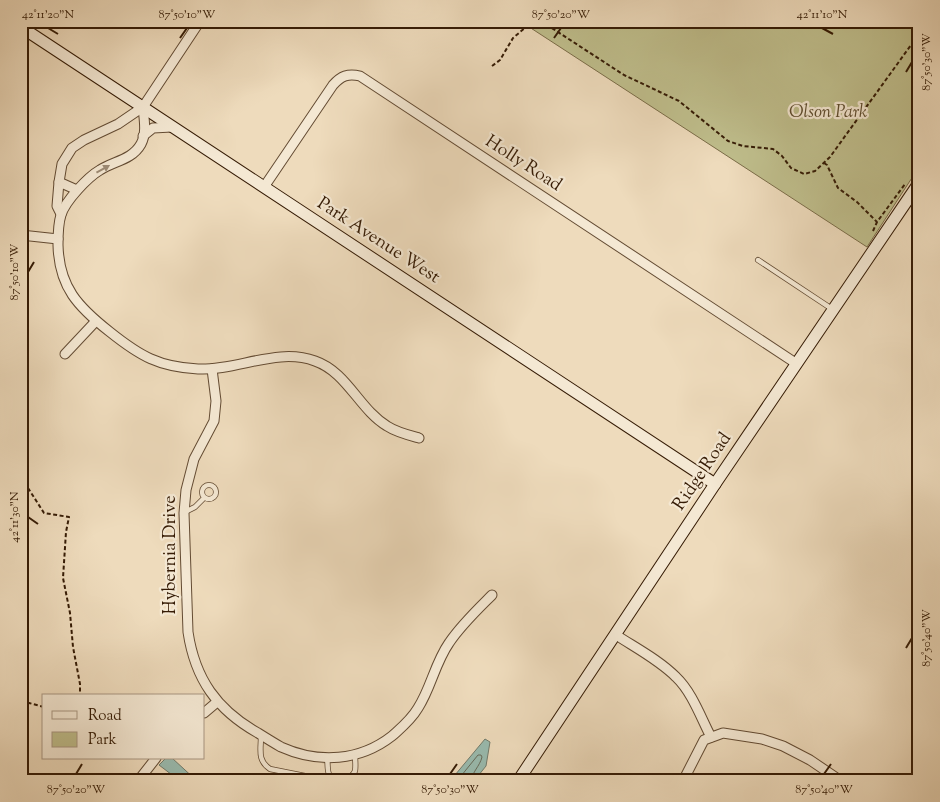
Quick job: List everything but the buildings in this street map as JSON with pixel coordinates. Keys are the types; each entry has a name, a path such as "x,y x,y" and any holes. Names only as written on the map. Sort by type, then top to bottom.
{"street":[{"path":"61,214 57,206 62,164 72,148 84,140 114,126 143,107 200,21"},
{"name":"Park Avenue West","path":"21,27 716,484"},
{"name":"Holly Road","path":"264,187 333,85 343,76 354,74 360,76 797,364"},
{"path":"143,107 145,128 141,144 124,160 100,170 77,190 61,214 58,258 63,278 70,292 82,308 135,351 155,362 177,368 212,369 296,357 315,361 335,372 370,412 385,425 419,438"},
{"path":"143,136 153,128 172,126"},
{"path":"59,182 77,190"},
{"name":"Ridge Road","path":"518,781 919,183"},
{"path":"21,235 58,239"},
{"path":"64,354 96,321"},
{"name":"Hybernia Drive","path":"212,369 216,412 214,421 193,461 186,490 184,512 188,632 190,648 200,677 216,702 245,726 282,747 306,755 327,758 355,755 380,746 407,723 425,696 448,644 492,595"},
{"path":"616,635 655,659 677,678 689,695 711,737"},
{"path":"205,712 216,702"},
{"path":"683,781 704,740 723,733 776,743 810,760 841,781"},
{"path":"138,781 154,760"}],"lane":[{"path":"758,260 834,309"},
{"path":"184,512 195,507 204,498"},
{"path":"262,735 261,758 270,769 320,780 329,775"},
{"path":"327,758 329,775 332,778 342,780 352,776 355,771 355,755"}],"path":[{"path":"492,66 500,60 513,38 526,29 533,21"},
{"path":"541,21 624,75 679,101 728,141 743,146 773,149 782,156 791,168 800,173 810,173 824,163 919,34"},
{"path":"824,163 827,165 838,188 857,202 877,222"},
{"path":"21,477 44,513 69,517 66,532 63,578 70,613 80,694"},
{"path":"21,703 42,706"}],"green space":[{"name":"Olson Park","path":"520,21 919,21 919,167 867,247"}],"water":[{"path":"485,739 490,742 486,766 474,781 450,781"},
{"path":"164,760 174,760 197,781 180,781 159,765"}]}
